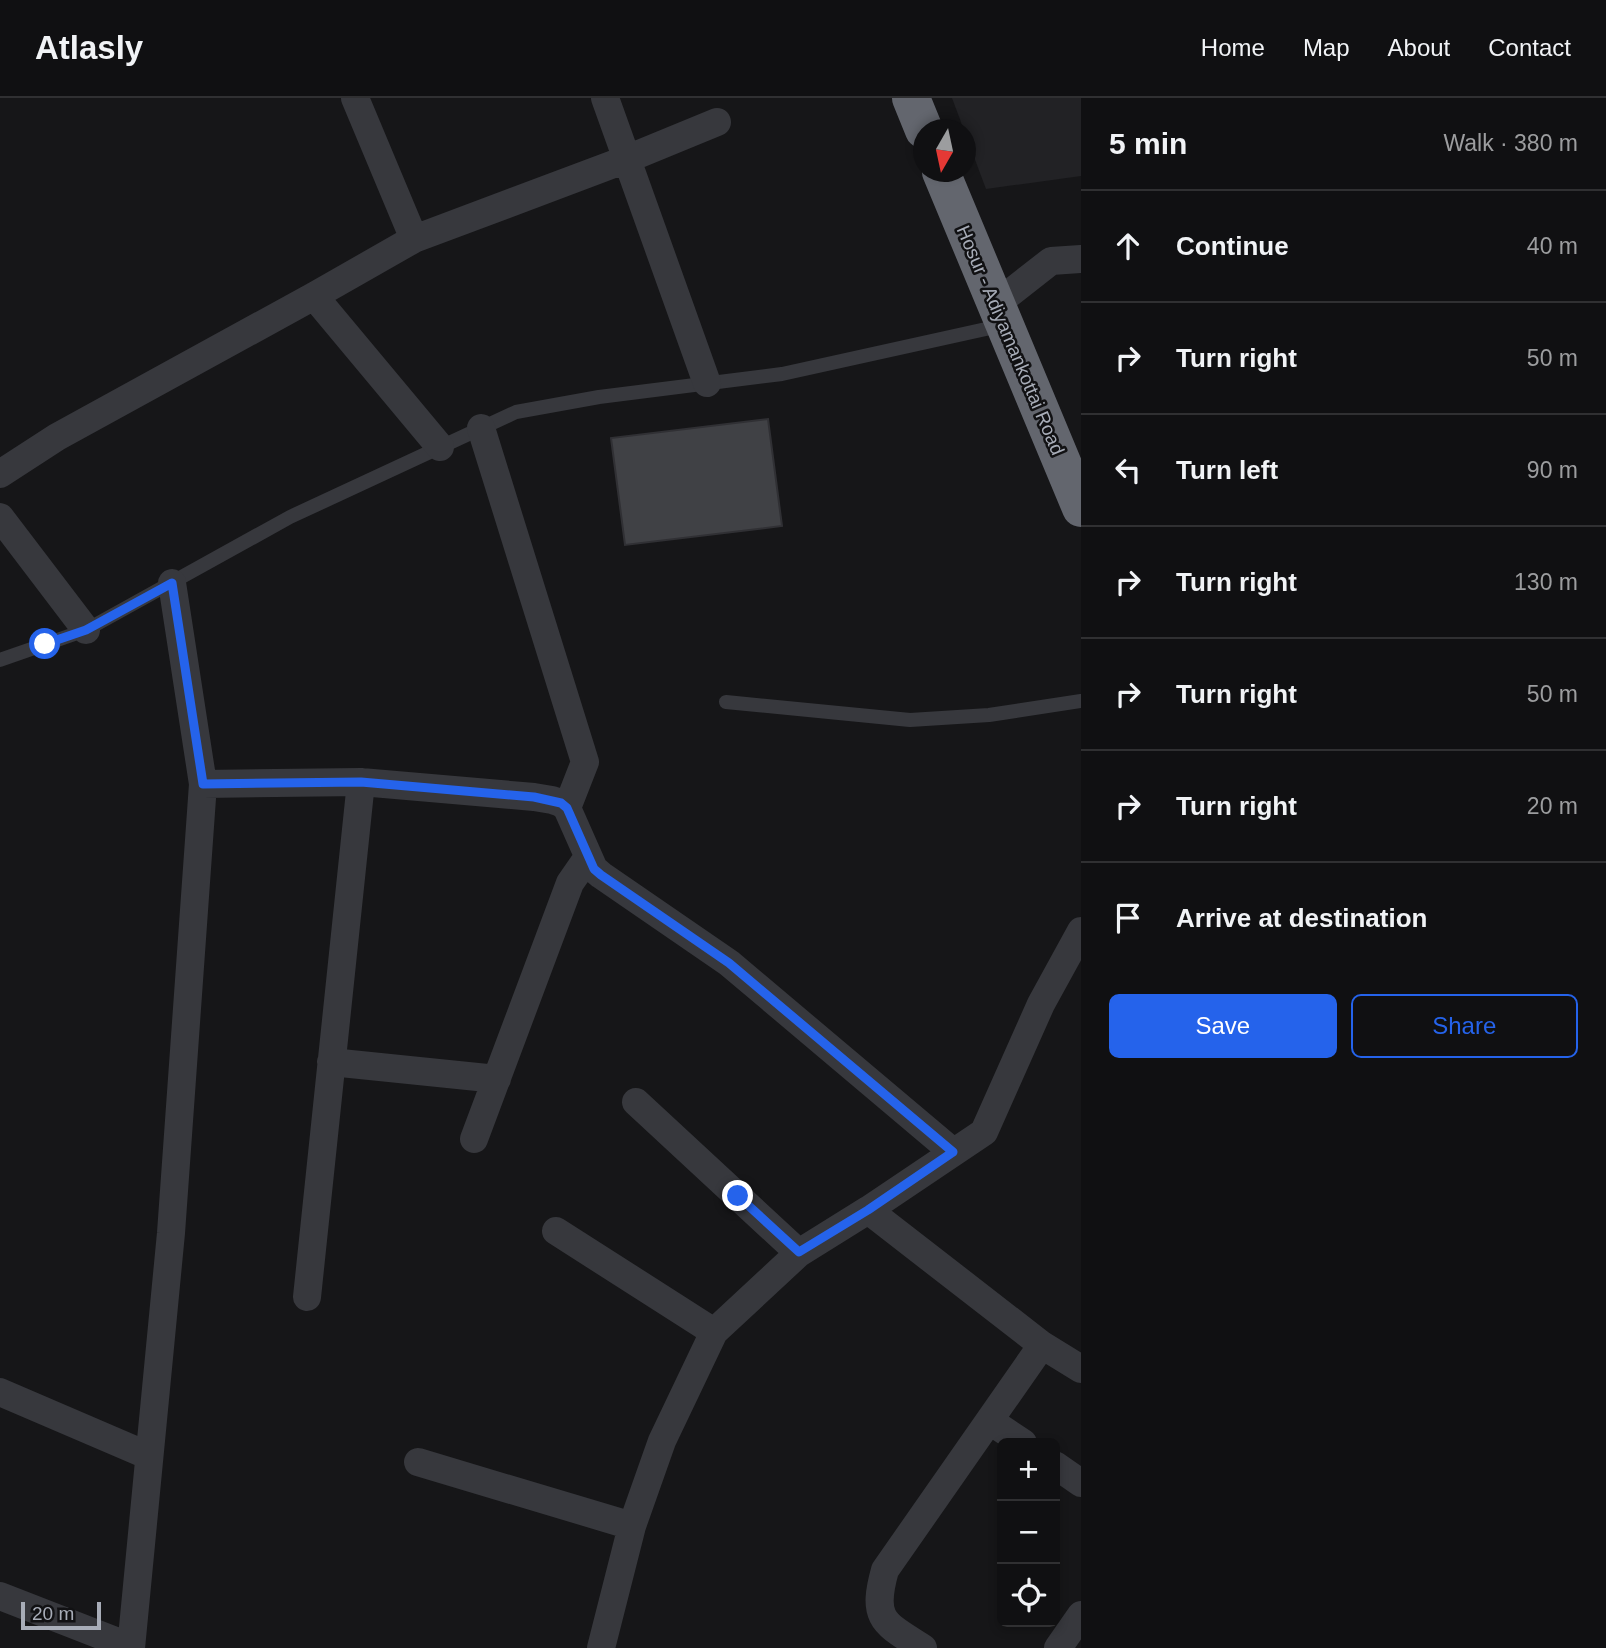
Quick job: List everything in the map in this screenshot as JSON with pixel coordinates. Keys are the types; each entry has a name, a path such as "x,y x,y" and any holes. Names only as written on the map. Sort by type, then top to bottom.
{"highway":[{"path":"911,98 920,119"},
{"name":"Hosur - Adiyamankottai Road","path":"945,182 1081,508"}],"street":[{"path":"355,98 414,239"},
{"path":"605,98 707,383"},
{"path":"0,474 57,437 414,239 717,122"},
{"path":"1000,314 1051,261 1081,259"},
{"path":"314,296 440,447"},
{"path":"481,428 585,762 567,808"},
{"path":"0,517 86,630"},
{"path":"0,1596 131,1648 171,1233 203,784 172,583"},
{"path":"307,1297 361,782"},
{"path":"203,784 361,782 534,797 561,803 567,808 594,869 729,963 953,1152"},
{"path":"474,1139 570,883 589,857"},
{"path":"601,1648 632,1526 662,1441 714,1332 799,1252 868,1210 984,1132 1041,1004 1081,931"},
{"path":"331,1062 497,1079"},
{"path":"636,1102 799,1252"},
{"path":"868,1210 1042,1345 1081,1369"},
{"path":"556,1231 714,1332"},
{"path":"923,1648 886,1623 880,1609 879,1593 885,1570 1042,1345"},
{"path":"0,1392 149,1456"},
{"path":"990,1421 1016,1438"},
{"path":"418,1462 632,1526"},
{"path":"1060,1468 1081,1483"},
{"path":"1058,1648 1081,1615"}],"lane":[{"path":"0,660 86,630 290,517 516,412 599,397 782,374 1000,314"},
{"path":"726,702 910,720 989,715 1081,701"}],"shaded area":[{"path":"952,98 1081,98 1081,176 986,189 976,162 976,119 960,119"}],"building":[{"path":"768,419 782,526 625,545 611,438"}],"route":[{"path":"45,644 86,630 172,583 203,784 361,782 534,797 561,803 567,808 594,869 729,963 953,1152 868,1210 799,1252 738,1196"}]}
